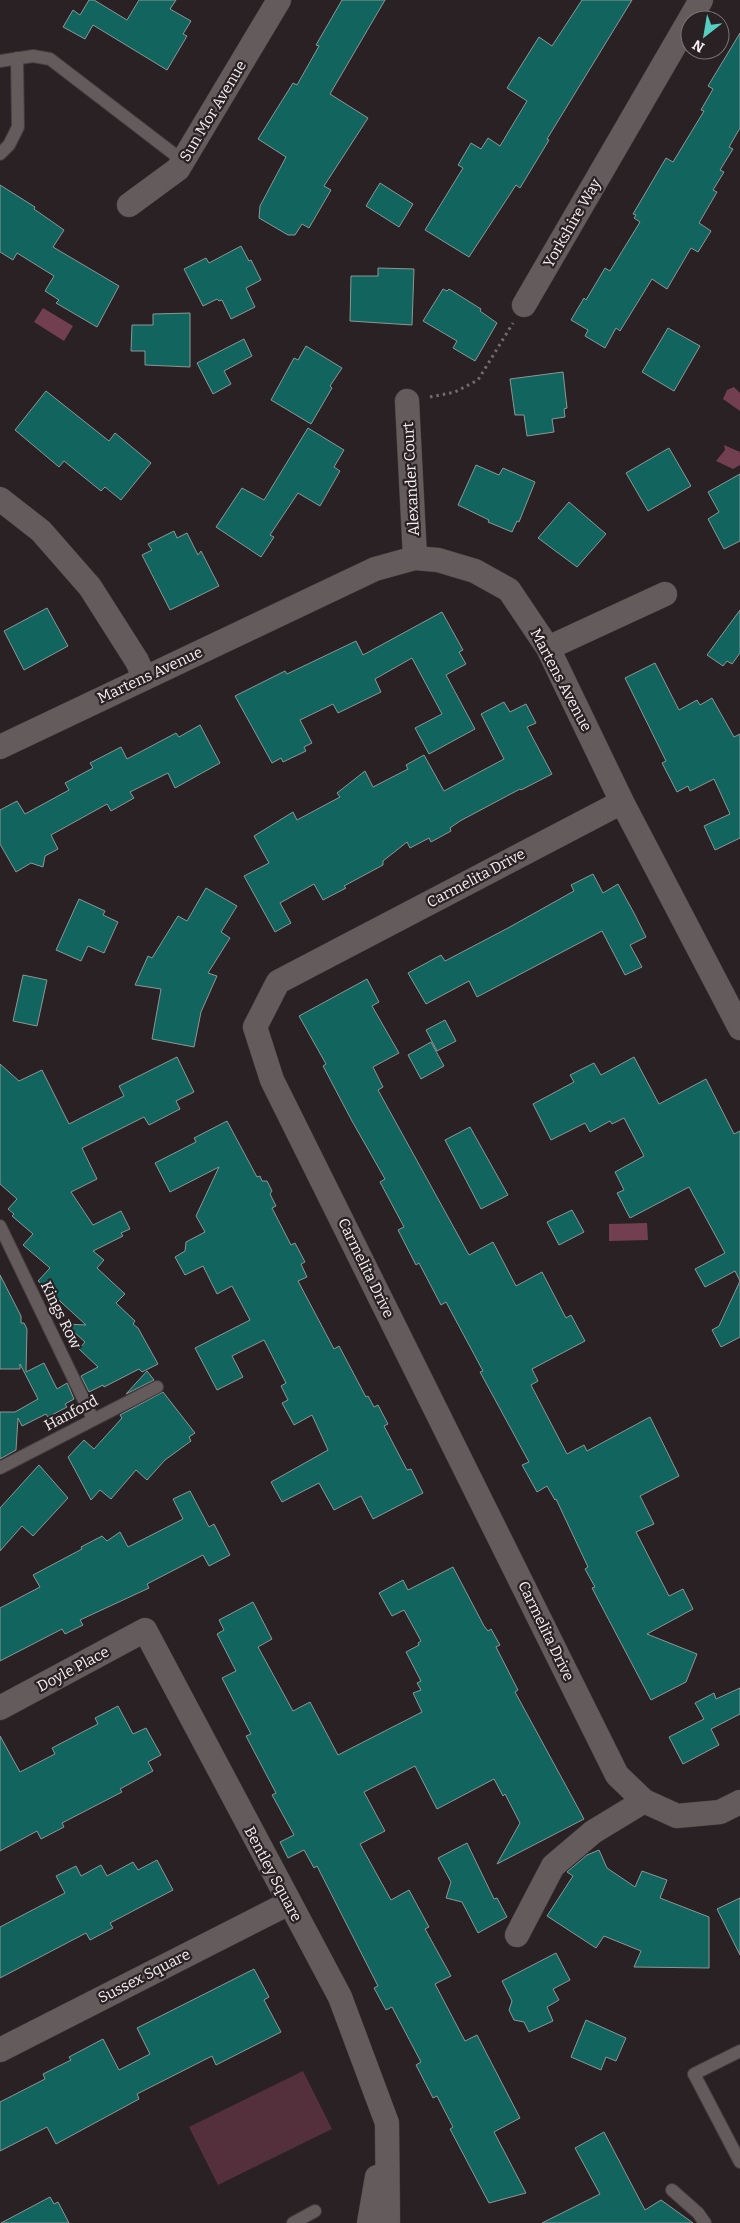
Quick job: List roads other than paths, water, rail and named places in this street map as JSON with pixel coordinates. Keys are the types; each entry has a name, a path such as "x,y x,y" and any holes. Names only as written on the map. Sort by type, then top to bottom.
{"street":[{"name":"Sun Mor Avenue","path":"129,205 178,168 280,0"},
{"name":"Yorkshire Way","path":"524,306 701,0"},
{"name":"Alexander Court","path":"407,401 415,558"},
{"path":"0,499 41,531 90,587 137,661 144,677"},
{"name":"Martens Avenue","path":"0,747 374,569 415,558 438,560 475,571 509,590 548,648 622,802 740,1028"},
{"path":"548,648 665,594"},
{"name":"Carmelita Drive","path":"622,802 278,982 255,1027 272,1080 617,1775 644,1801 677,1816 720,1812 740,1802"},
{"name":"Doyle Place","path":"0,1708 145,1630"},
{"name":"Bentley Square","path":"145,1630 340,1998 387,2123 388,2223"},
{"path":"517,1935 553,1866 593,1832 644,1801"},
{"name":"Sussex Square","path":"0,2050 289,1903"},
{"path":"368,2223 387,2123"}],"lane":[{"path":"0,60 33,56 50,59 183,161"},
{"path":"0,154 9,146 18,127 17,58"},
{"name":"Kings Row","path":"0,1226 93,1419"},
{"name":"Hanford","path":"0,1468 157,1388"},
{"path":"740,2051 694,2074 740,2162"},
{"path":"672,2190 698,2212 705,2223"},
{"path":"293,2223 315,2211"}]}
